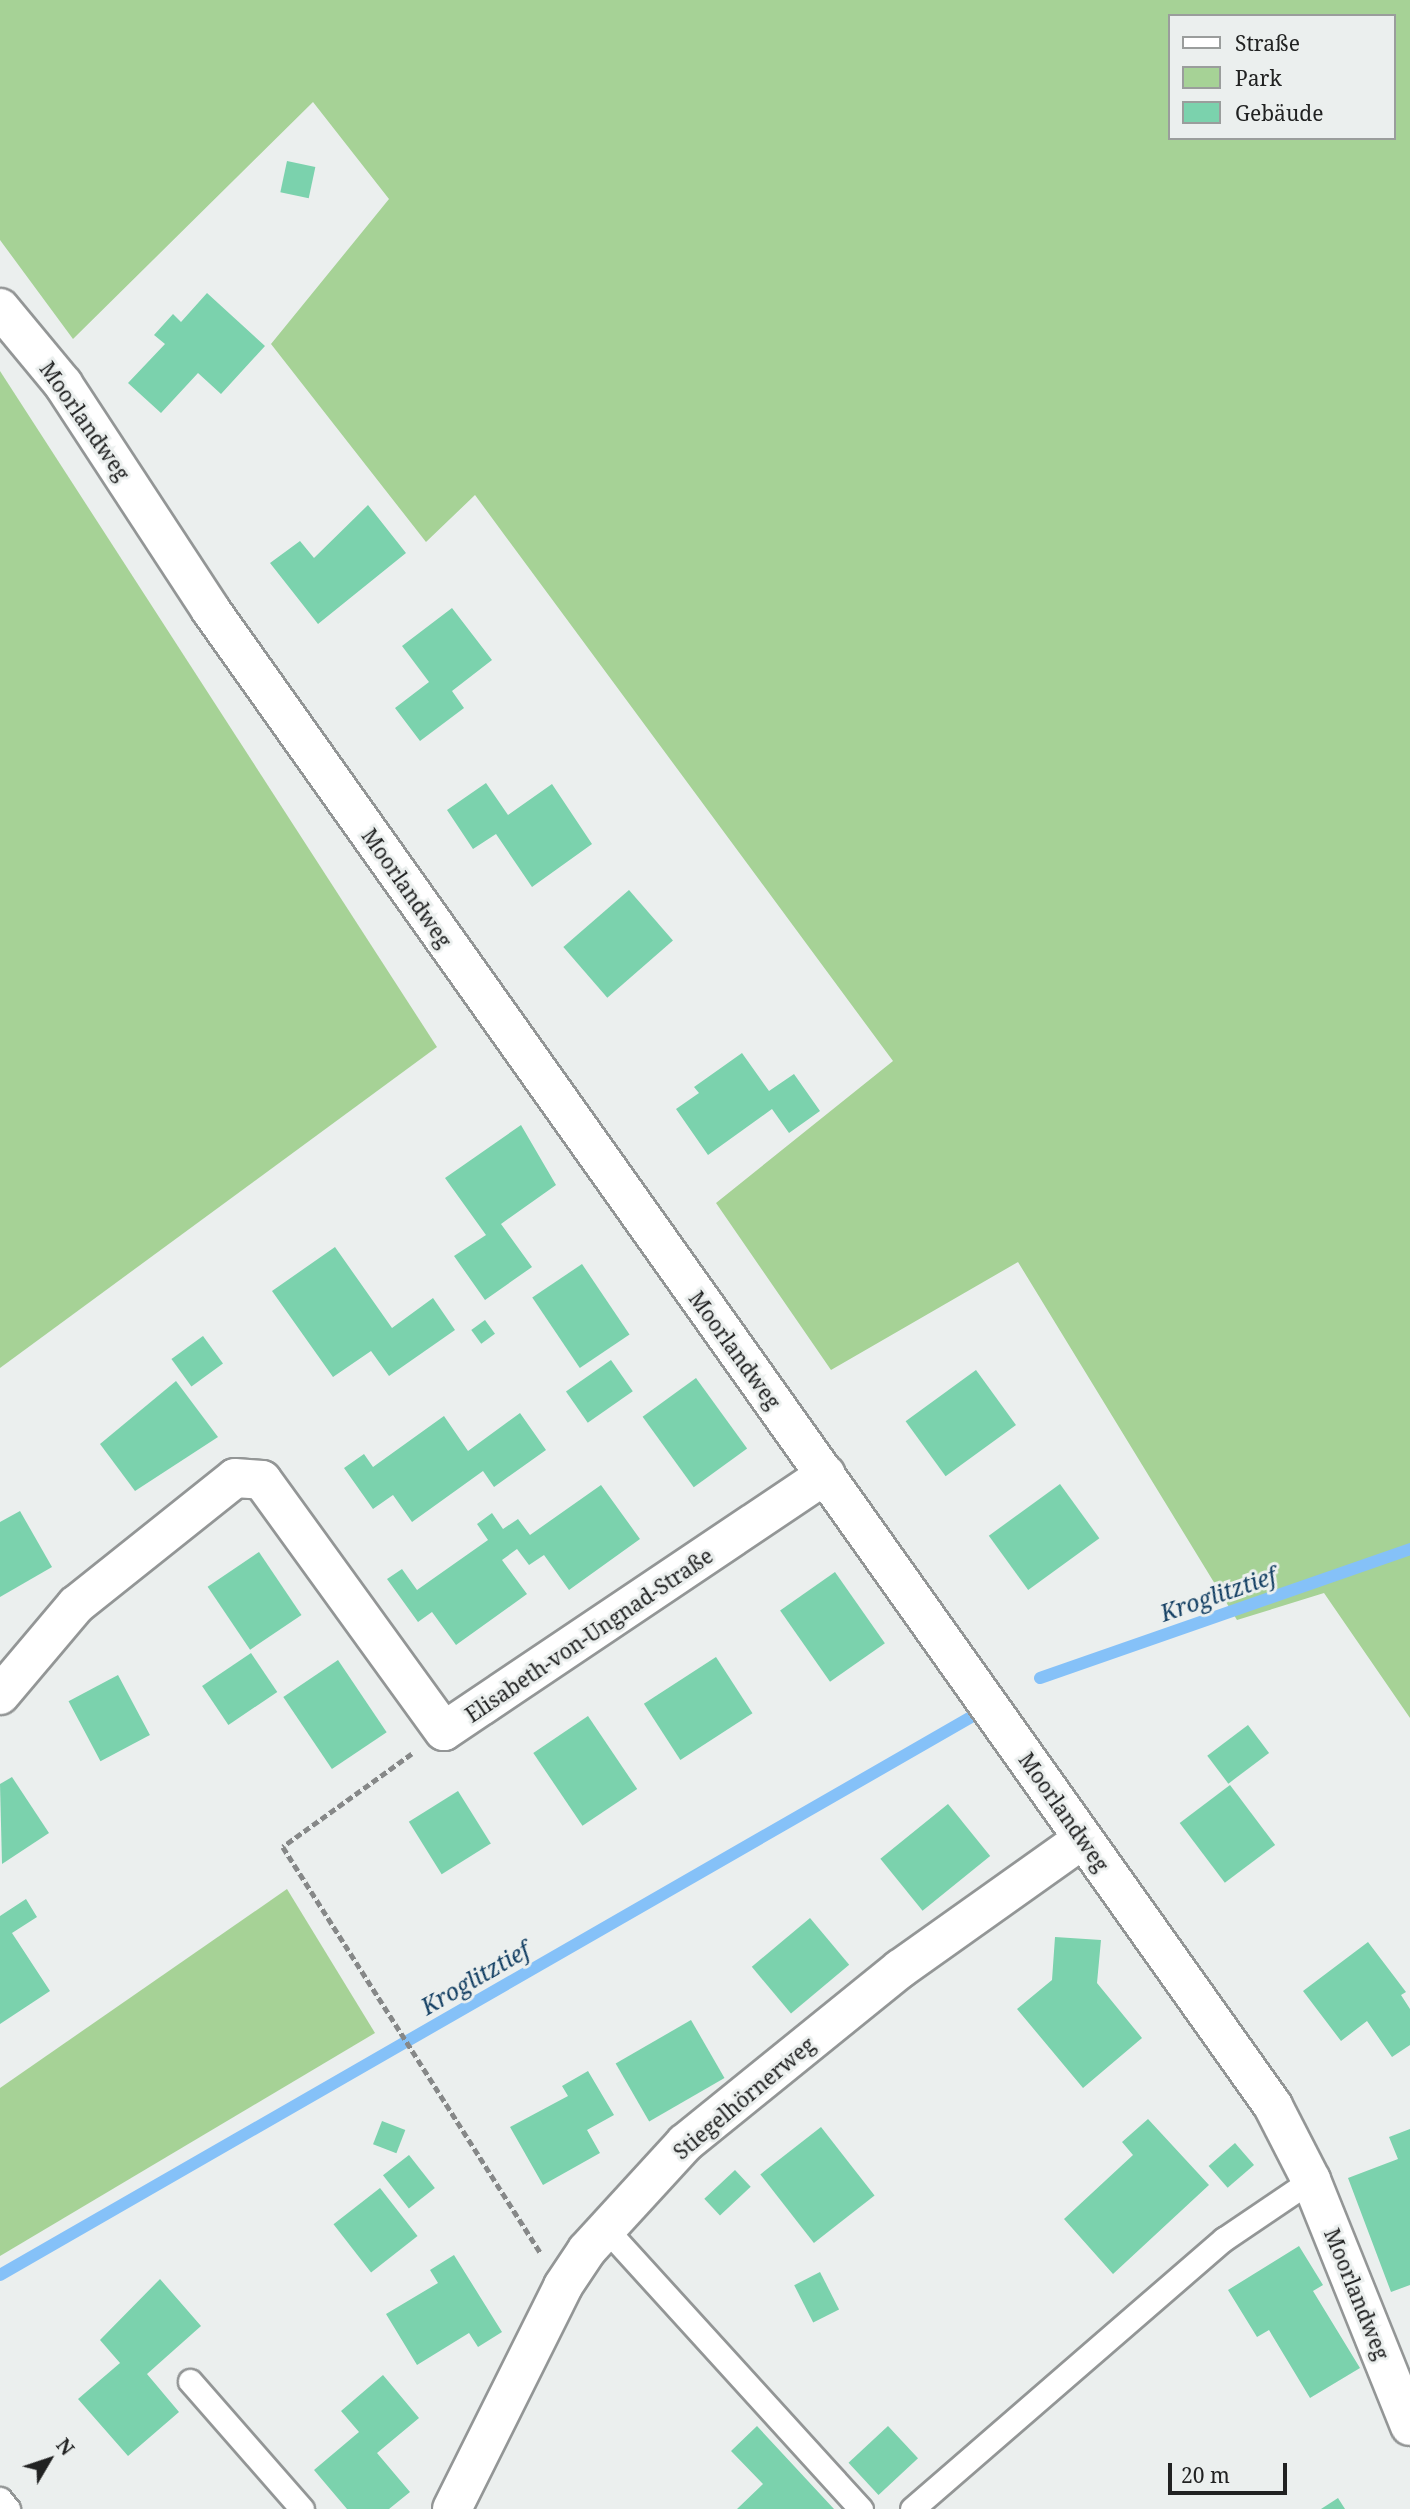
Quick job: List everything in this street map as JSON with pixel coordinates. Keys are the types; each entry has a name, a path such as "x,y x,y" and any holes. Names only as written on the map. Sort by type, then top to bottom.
{"street":[{"name":"Moorlandweg","path":"0,308 63,384 218,620 1273,2106 1311,2180 1410,2426"},
{"name":"Elisabeth-von-Ungnad-Straße","path":"0,1695 76,1605 234,1478 262,1480 443,1731 826,1474"},
{"name":"Stiegelhörnerweg","path":"452,2509 563,2286 606,2229 685,2143 900,1969 1083,1839"}],"lane":[{"path":"912,2509 1224,2239 1311,2180"},
{"path":"606,2229 861,2509"},
{"path":"190,2381 302,2509"},
{"path":"0,2499 8,2509"}],"path":[{"path":"443,1731 283,1847 563,2286"}],"green space":[{"path":"0,0 1410,0 1410,1718 1324,1593 1237,1620 1018,1262 831,1370 716,1203 893,1061 475,495 426,542 271,344 389,199 313,102 73,339 0,240"},
{"path":"0,371 437,1047 0,1368"},
{"path":"287,1889 375,2033 0,2256 0,2088"}],"building":[{"path":"287,161 315,167 309,198 280,192"},
{"path":"207,293 265,346 221,394 198,373 161,413 128,383 165,344 154,335 173,314 181,322"},
{"path":"368,505 406,553 318,624 270,563 300,541 314,558"},
{"path":"452,608 492,660 452,691 464,708 420,741 395,708 429,682 402,646"},
{"path":"486,783 508,815 552,784 592,844 532,887 496,834 473,849 447,810"},
{"path":"629,890 673,941 607,998 563,947"},
{"path":"742,1053 769,1091 794,1074 820,1111 789,1133 772,1109 708,1155 676,1109 699,1093 694,1087"},
{"path":"521,1125 556,1185 501,1224 532,1267 485,1300 454,1256 486,1235 445,1178"},
{"path":"335,1247 392,1328 433,1298 455,1330 389,1376 371,1351 333,1377 272,1291"},
{"path":"582,1264 630,1334 580,1368 532,1298"},
{"path":"485,1320 495,1334 481,1344 471,1330"},
{"path":"203,1336 223,1364 191,1386 171,1359"},
{"path":"611,1360 633,1391 588,1423 566,1392"},
{"path":"976,1370 1016,1425 946,1476 906,1421"},
{"path":"696,1378 747,1448 694,1487 643,1417"},
{"path":"176,1381 218,1437 135,1491 100,1444"},
{"path":"520,1413 546,1450 494,1487 483,1471 412,1522 393,1495 373,1509 344,1468 364,1454 373,1467 444,1416 468,1451"},
{"path":"1060,1484 1099,1538 1028,1590 989,1536"},
{"path":"601,1485 640,1539 569,1590 544,1555 529,1565 517,1549 502,1560 527,1594 456,1645 432,1612 418,1622 387,1579 402,1569 417,1590 488,1540 477,1524 492,1513 503,1529 518,1519 530,1535"},
{"path":"20,1511 52,1567 0,1597 0,1522"},
{"path":"259,1552 301,1615 250,1650 208,1587"},
{"path":"835,1572 885,1643 830,1682 780,1610"},
{"path":"251,1653 277,1692 228,1725 202,1686"},
{"path":"716,1657 752,1713 680,1760 644,1704"},
{"path":"338,1660 387,1732 332,1769 283,1697"},
{"path":"118,1675 150,1735 100,1761 69,1701"},
{"path":"588,1716 637,1789 582,1826 533,1753"},
{"path":"1248,1725 1269,1753 1228,1784 1207,1756"},
{"path":"12,1777 49,1833 2,1864 0,1784"},
{"path":"1230,1785 1275,1845 1225,1883 1180,1823"},
{"path":"458,1791 491,1844 442,1874 409,1822"},
{"path":"948,1804 990,1856 923,1911 880,1859"},
{"path":"26,1899 37,1917 12,1933 50,1991 0,2024 0,1916"},
{"path":"810,1918 849,1965 791,2014 752,1967"},
{"path":"1055,1937 1101,1940 1097,1983 1142,2038 1083,2088 1017,2009 1052,1980"},
{"path":"1368,1942 1406,1992 1401,1995 1410,2009 1410,2045 1392,2057 1367,2021 1341,2041 1303,1991"},
{"path":"691,2020 724,2078 649,2122 616,2064"},
{"path":"588,2071 614,2115 587,2130 600,2153 543,2185 510,2127 568,2096 562,2086"},
{"path":"1148,2119 1209,2185 1113,2274 1064,2219 1133,2155 1122,2142"},
{"path":"382,2121 405,2130 396,2153 373,2144"},
{"path":"821,2127 875,2196 814,2243 760,2174"},
{"path":"1410,2129 1410,2285 1391,2292 1348,2178 1398,2159 1389,2137"},
{"path":"1235,2143 1254,2165 1228,2188 1209,2166"},
{"path":"409,2155 435,2188 409,2208 383,2175"},
{"path":"735,2170 751,2187 720,2215 704,2199"},
{"path":"380,2188 418,2236 371,2272 334,2224"},
{"path":"1299,2246 1323,2285 1313,2291 1360,2368 1310,2398 1269,2330 1257,2337 1228,2290"},
{"path":"454,2255 502,2332 478,2347 469,2333 417,2365 386,2314 438,2283 430,2270"},
{"path":"820,2272 839,2309 813,2323 794,2285"},
{"path":"160,2279 201,2326 147,2374 179,2412 128,2456 78,2399 120,2363 100,2340"},
{"path":"383,2375 419,2418 377,2453 410,2492 389,2509 347,2509 314,2470 359,2432 341,2411"},
{"path":"757,2426 834,2509 737,2509 763,2484 731,2451"},
{"path":"888,2426 918,2458 879,2495 849,2463"},
{"path":"1338,2498 1345,2509 1321,2509"}],"waterway":[{"name":"Kroglitztief","path":"1040,1678 1410,1549"},
{"name":"Kroglitztief","path":"0,2275 971,1717"}]}
